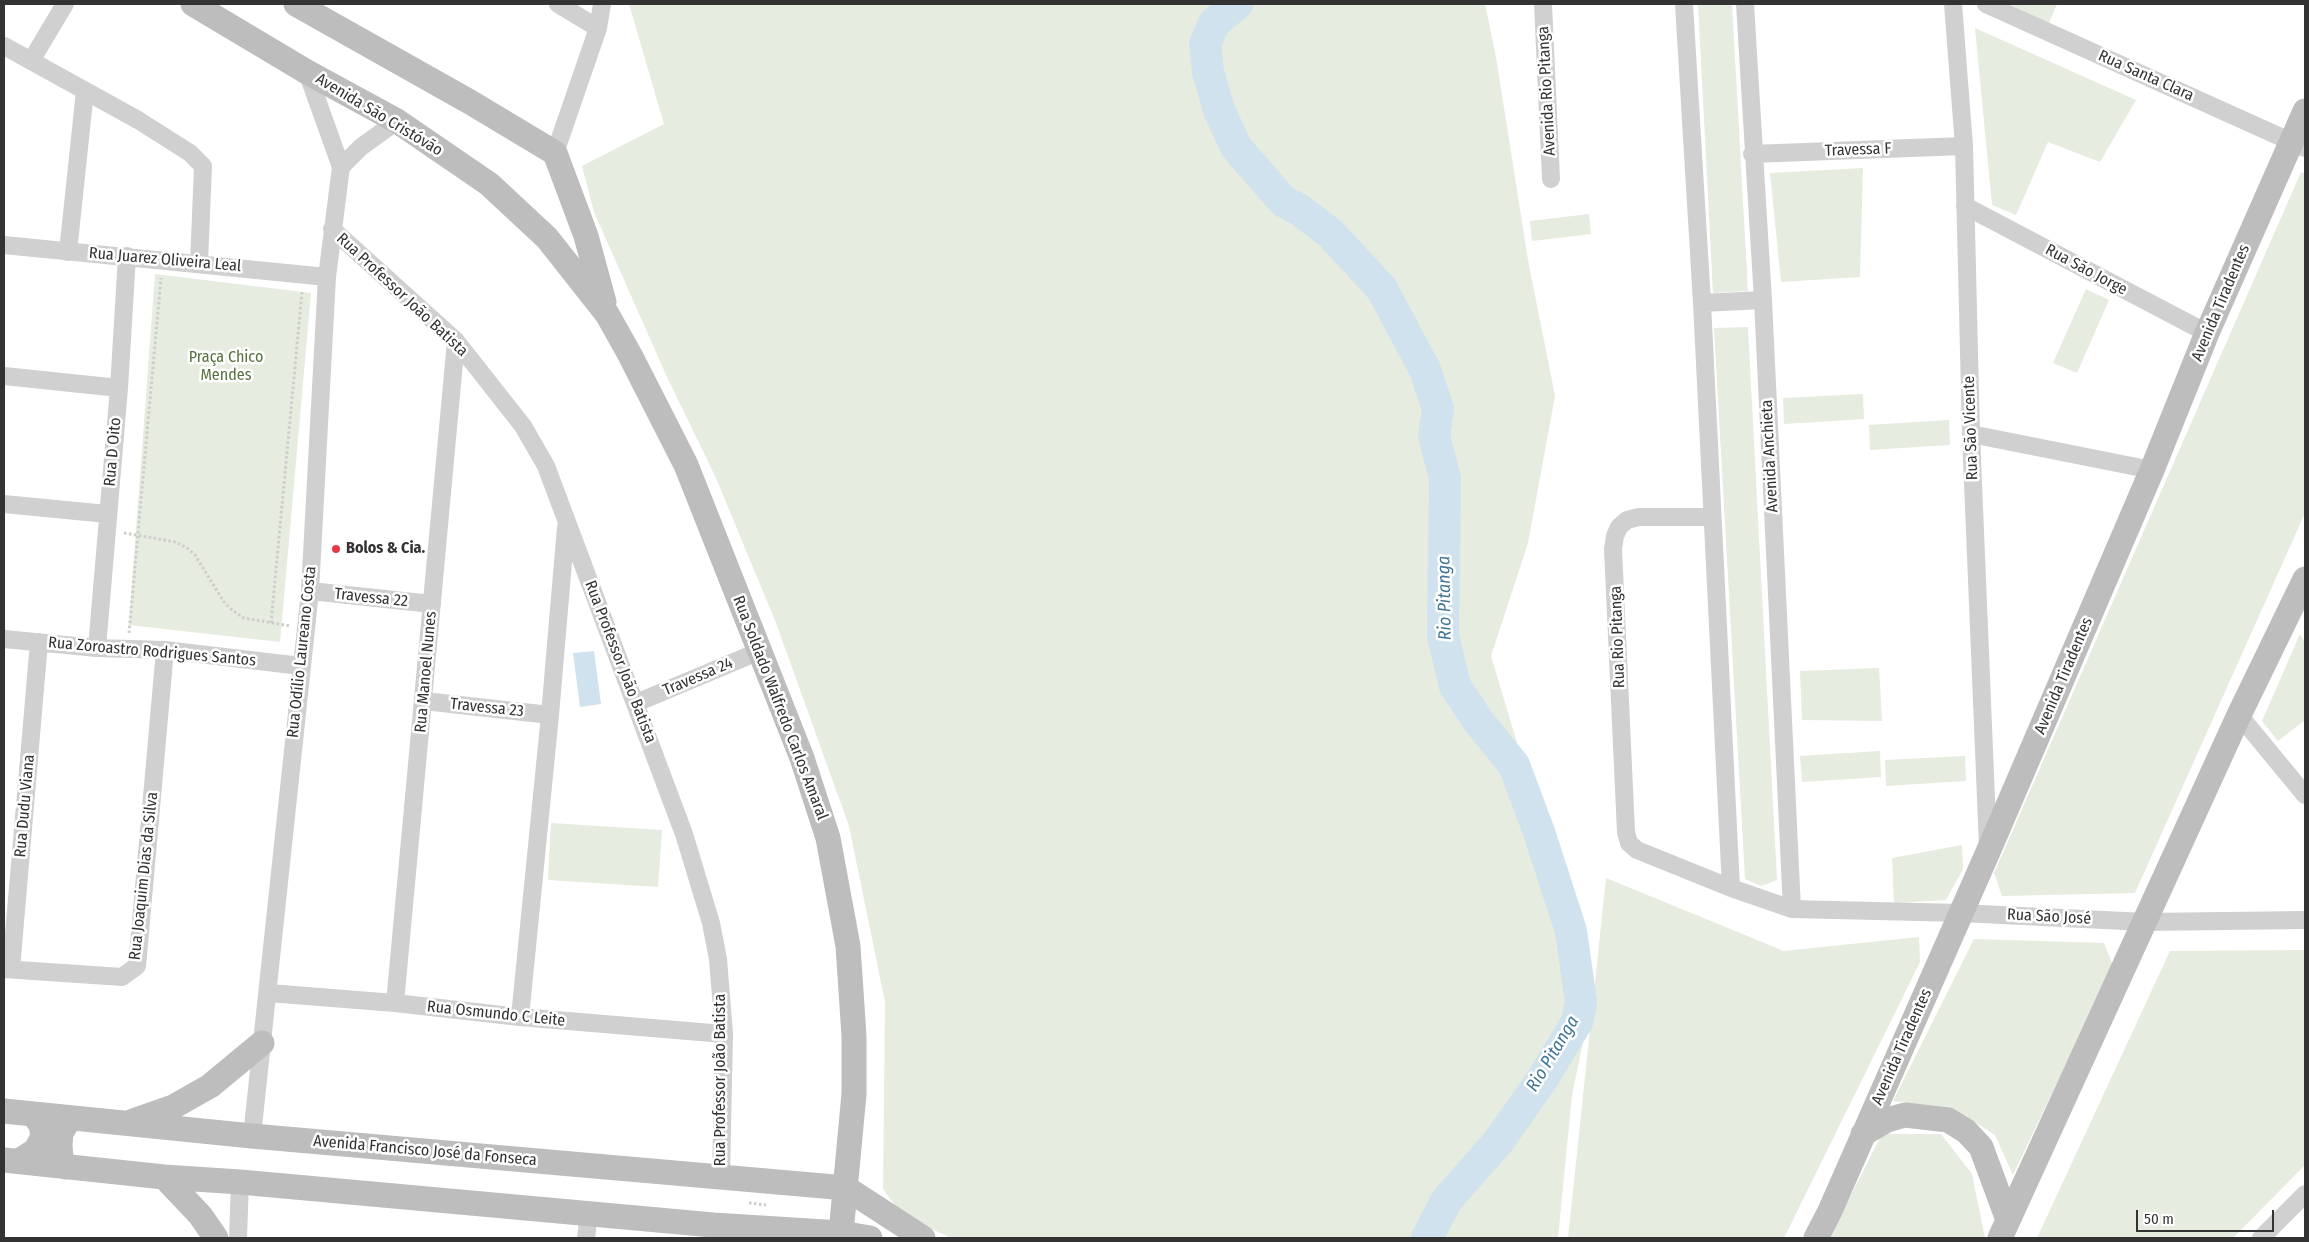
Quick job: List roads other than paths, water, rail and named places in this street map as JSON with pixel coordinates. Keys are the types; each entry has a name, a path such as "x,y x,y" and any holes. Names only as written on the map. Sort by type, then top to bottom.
{"street":[{"path":"31,61 65,4"},
{"name":"Avenida São Cristóvão","path":"193,4 307,72 397,121 488,184 548,238 607,314"},
{"path":"296,4 555,152 586,236 607,314"},
{"path":"558,4 598,28"},
{"path":"555,152 598,28 602,4"},
{"name":"Avenida Rio Pitanga","path":"1543,4 1551,179"},
{"path":"1684,4 1702,303 1731,888"},
{"name":"Avenida Anchieta","path":"1745,4 1752,154 1762,300 1792,909"},
{"name":"Rua São Vicente","path":"1953,4 1964,146 1971,434 1988,852"},
{"name":"Rua Santa Clara","path":"1986,4 2299,145"},
{"path":"4,46 138,120 190,154 203,166 199,263"},
{"path":"307,72 341,167 361,147 397,121"},
{"path":"68,252 85,91"},
{"name":"Avenida Tiradentes","path":"1816,1238 1988,852 2152,470 2207,333 2299,145 2305,111"},
{"name":"Travessa F","path":"1752,154 1964,146"},
{"name":"Rua Odílio Laureano Costa","path":"252,1136 269,993 310,591 327,277 341,167"},
{"path":"548,238 557,237 564,230 569,219 572,197"},
{"name":"Rua São Jorge","path":"1965,206 2207,333"},
{"name":"Rua Professor João Batista","path":"332,229 456,341 533,440 546,466 694,862 711,922 718,959 724,1034 721,1176"},
{"name":"Rua Juarez Oliveira Leal","path":"4,245 163,259 327,277"},
{"name":"Rua D Oito","path":"97,648 119,388 127,256"},
{"path":"1702,303 1762,300"},
{"name":"Rua Soldado Walfredo Carlos Amaral","path":"607,314 686,465 802,758 828,838 848,946 854,1036 854,1094 841,1236"},
{"name":"Rua Manoel Nunes","path":"395,1003 456,341"},
{"path":"4,376 119,388"},
{"path":"1971,434 2152,470"},
{"path":"4,504 107,522"},
{"name":"Rua Rio Pitanga","path":"1629,843 1626,832 1615,536 1619,527 1627,520 1639,517 1712,517"},
{"path":"520,1017 550,715 566,522"},
{"path":"2004,1229 2239,714 2305,579"},
{"name":"Travessa 22","path":"310,591 432,604"},
{"name":"Rua Zoroastro Rodrigues Santos","path":"4,639 97,648 165,650 301,666"},
{"name":"Rua Dudu Viana","path":"7,969 39,642"},
{"name":"Rua Joaquim Dias da Silva","path":"7,969 122,978 137,966 165,650"},
{"name":"Travessa 24","path":"636,703 760,651"},
{"name":"Travessa 23","path":"424,701 550,715"},
{"path":"2239,714 2305,795"},
{"name":"Rua São José","path":"1629,843 1649,856 1731,888 1792,909 1961,913 2145,922 2305,920"},
{"name":"Rua Osmundo C Leite","path":"269,993 724,1034"},
{"path":"124,1124 173,1107 210,1086 262,1043"},
{"name":"Avenida Francisco José da Fonseca","path":"4,1111 252,1136 846,1188"},
{"path":"11,1161 29,1156 41,1142 43,1131 33,1114"},
{"path":"1863,1134 1887,1120 1905,1115 1948,1120 1966,1131 1981,1146 2004,1229"},
{"path":"65,1167 61,1159 60,1144 62,1133 70,1118"},
{"path":"11,1161 164,1177 240,1182 589,1214 712,1232 870,1238"},
{"path":"164,1177 200,1215 216,1238"},
{"path":"238,1238 240,1182"},
{"path":"846,1188 923,1238"},
{"path":"2261,1238 2305,1194"},
{"path":"586,1238 589,1214"}],"water":[{"path":"594,651 601,704 580,707 573,653"}],"waterway":[{"name":"Rio Pitanga","path":"1237,4 1214,23 1205,44 1208,72 1219,110 1236,147 1283,201 1300,210 1331,234 1382,289 1425,370 1438,409 1434,436 1445,478 1443,636 1455,686 1479,722 1514,765 1539,832 1571,931 1581,1002 1577,1022 1543,1078 1498,1142 1446,1201 1427,1238"}],"place":[{"name":"Bolos & Cia.","path":"336,549"}],"park label":[{"name":"Praça Chico Mendes","path":"226,367"}]}
